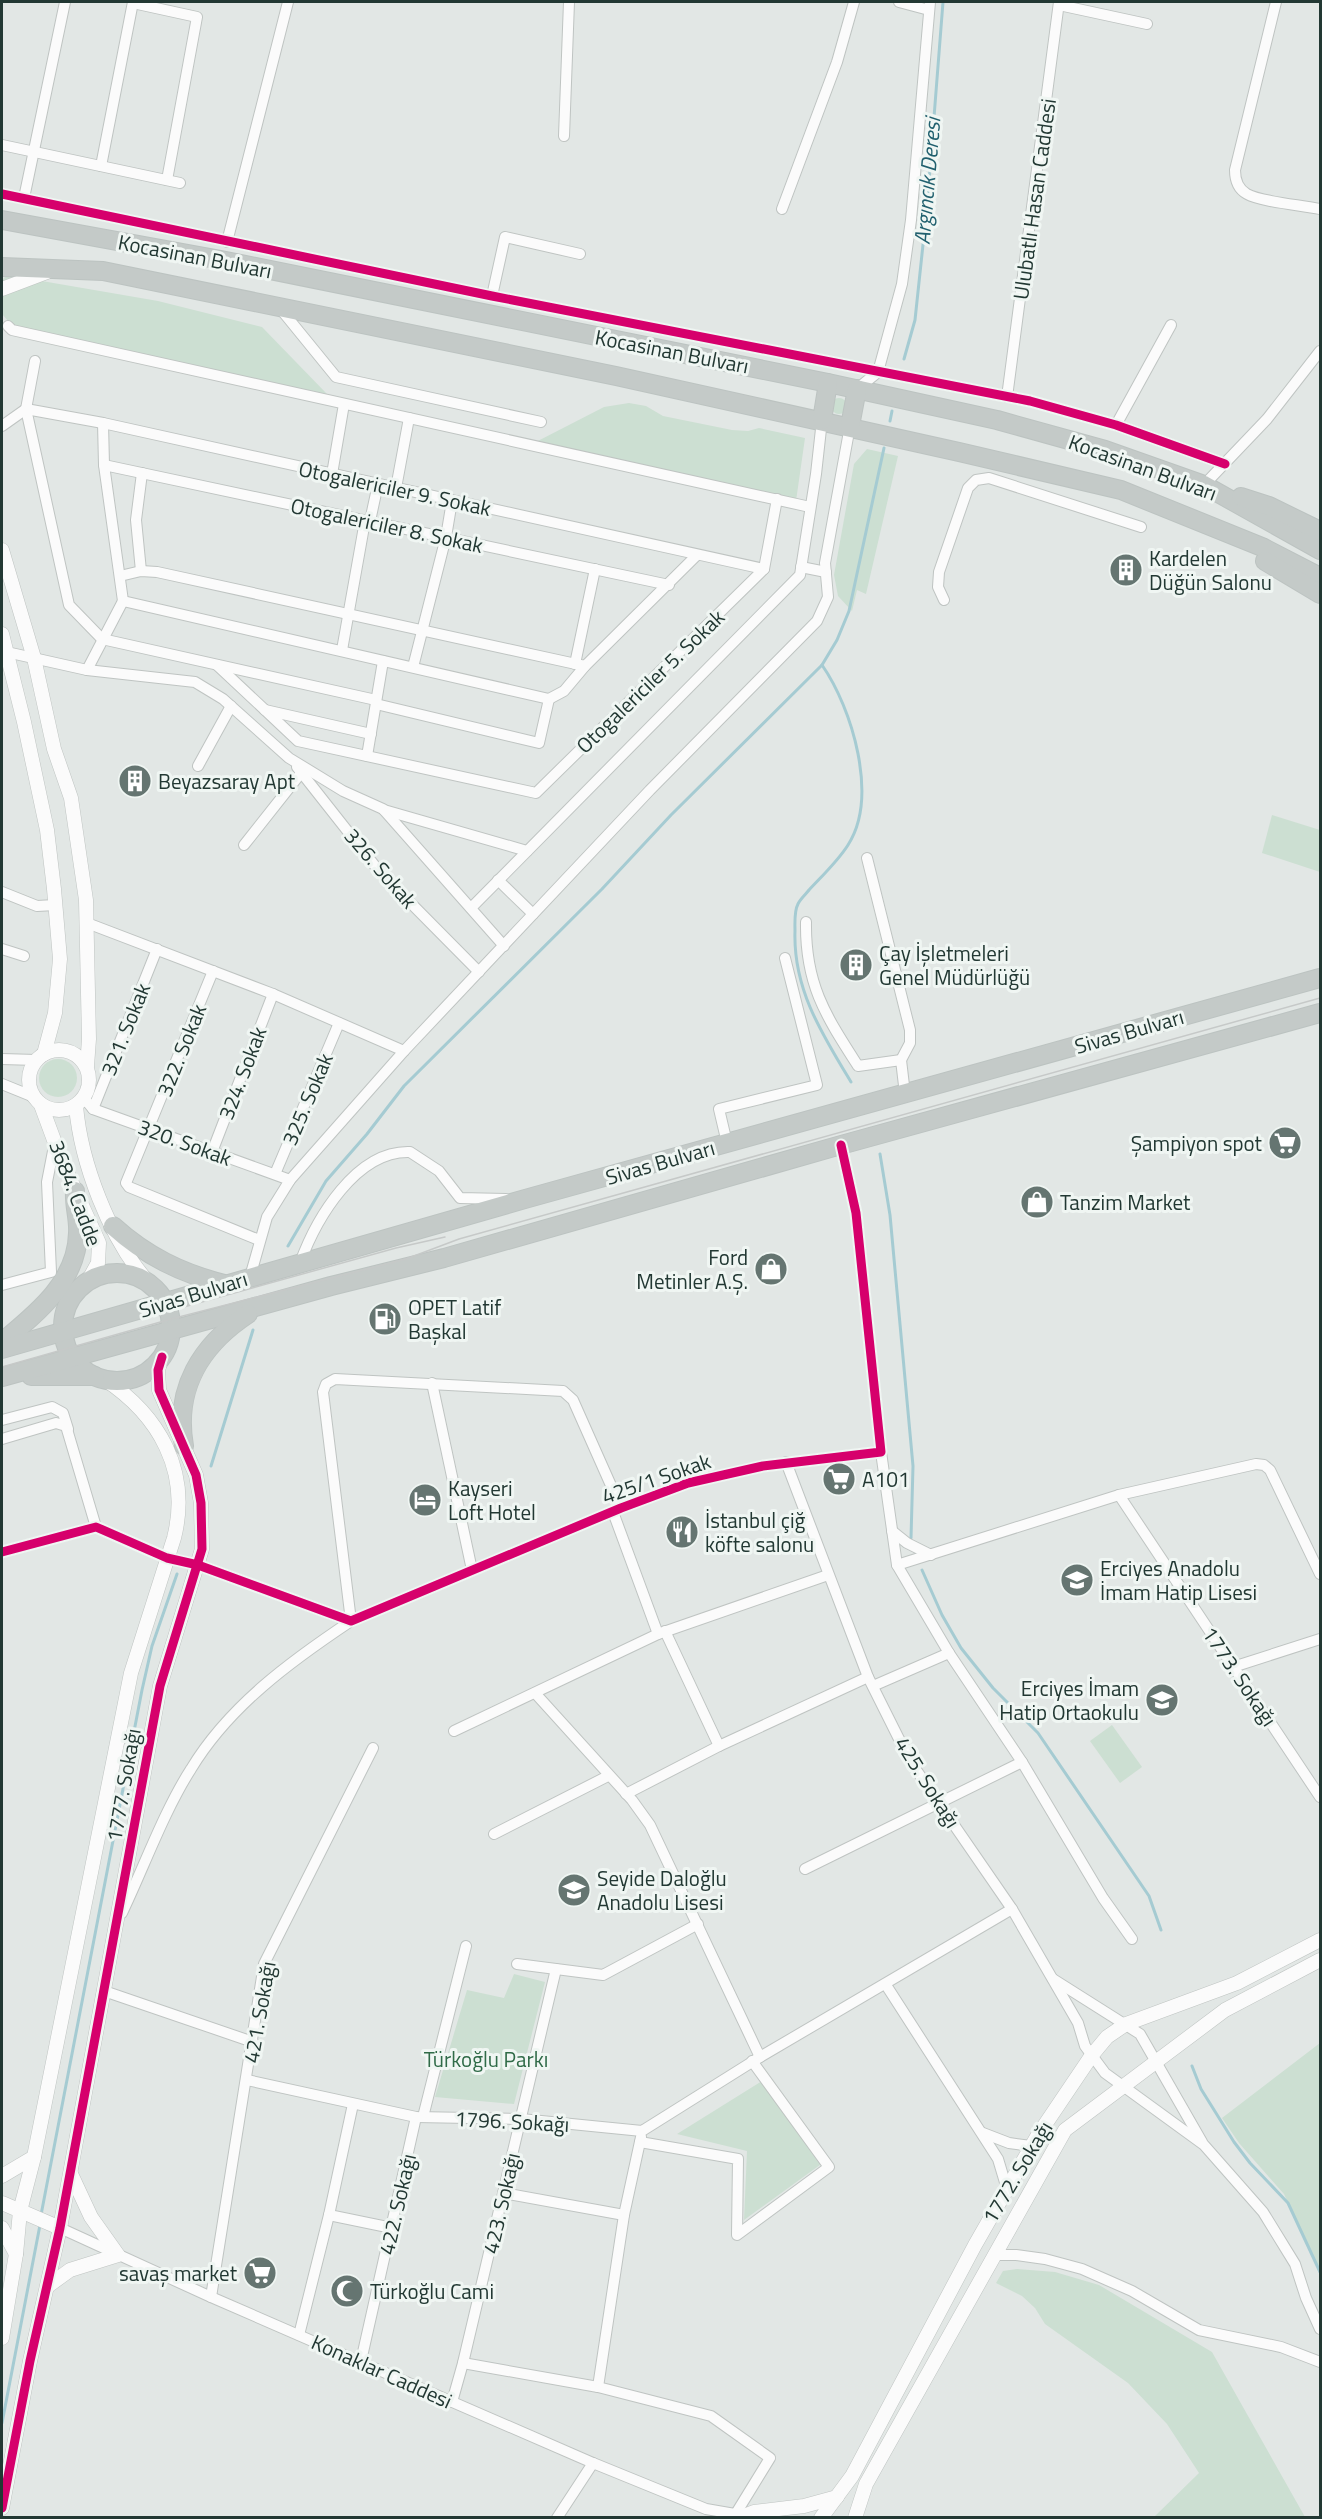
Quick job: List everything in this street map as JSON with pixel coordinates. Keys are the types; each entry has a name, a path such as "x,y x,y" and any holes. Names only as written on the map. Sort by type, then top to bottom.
{"highway":[{"name":"Kocasinan Bulvarı","path":"2,220 221,260 828,383 1040,432 1104,450 1204,485 1320,550"},
{"path":"2,230 35,226"},
{"path":"2,258 22,266"},
{"name":"Kocasinan Bulvarı","path":"2,267 103,271 850,426 1121,490"},
{"path":"822,420 828,383"},
{"path":"850,426 857,389"},
{"path":"1204,485 1269,506 1320,531"},
{"path":"1121,490 1262,547 1320,577"},
{"path":"1121,490 1258,557 1320,594"},
{"name":"Sivas Bulvarı","path":"2,1349 250,1277 1320,978"},
{"name":"Sivas Bulvarı","path":"3,1377 255,1309 331,1286 444,1258 841,1145 1320,1013"},
{"path":"2,1342 46,1304 68,1271 76,1250 79,1231 74,1204 75,1191"},
{"path":"113,1226 141,1249 169,1266 226,1284"},
{"path":"3,1377 100,1377 123,1380 141,1375 162,1357 171,1330 171,1319 165,1302 147,1281 120,1273 101,1275 88,1281 77,1290 67,1305 63,1333 73,1358 100,1377"},
{"path":"184,1446 182,1411 185,1390 193,1370 218,1337 255,1309"}],"street":[{"path":"24,198 65,2"},
{"path":"101,166 133,2 197,17 167,180"},
{"path":"227,242 288,2"},
{"path":"564,136 570,2"},
{"path":"782,209 837,62 854,2"},
{"path":"857,389 878,372 895,314 907,252 930,6 899,2"},
{"path":"1276,2 1234,170 1236,180 1240,188 1252,196 1320,208"},
{"path":"1059,3 1147,24"},
{"name":"Ulubatlı Hasan Caddesi","path":"1007,397 1059,3"},
{"path":"2,145 180,183"},
{"path":"2,194 492,296 1007,397 1116,424 1225,464"},
{"path":"492,296 506,237 580,254"},
{"path":"2,289 57,268"},
{"path":"279,307 336,377 541,422"},
{"path":"1116,424 1171,325"},
{"path":"8,326 12,330 810,507"},
{"path":"1204,485 1267,419 1320,351"},
{"path":"35,361 26,409 69,605 102,639 376,702 539,743 549,699"},
{"path":"332,474 344,404"},
{"path":"2,426 26,409"},
{"name":"Otogalericiler 9. Sokak","path":"26,409 103,423 764,569"},
{"path":"396,488 409,418"},
{"path":"471,908 800,575 822,420"},
{"path":"87,670 123,601 104,465 103,423"},
{"path":"250,1277 259,1240 273,1206 291,1180 404,1051 650,790 817,621 828,597 825,563 850,426"},
{"path":"1002,462 1003,483"},
{"name":"Otogalericiler 8. Sokak","path":"104,465 669,585"},
{"path":"141,571 136,529 142,473"},
{"path":"944,600 938,587 938,577 968,488 976,480 984,478 1003,483 1141,526"},
{"path":"342,650 367,521 378,484"},
{"path":"764,569 777,499"},
{"path":"413,667 446,537 452,501"},
{"path":"2,550 33,658 54,749 71,798 81,860 87,923 89,1039 87,1066 90,1086 84,1104 61,1111 2,1084"},
{"path":"123,601 549,699 564,691 580,665 669,585 697,555"},
{"path":"801,567 826,572"},
{"path":"580,665 595,569"},
{"name":"Otogalericiler 5. Sokak","path":"367,756 536,793 764,569"},
{"path":"120,576 141,571 157,572 580,665"},
{"path":"2,634 4,651 47,830 56,905 60,959 55,1013 40,1057 28,1078 37,1101"},
{"path":"4,651 87,670 195,682 231,706 289,758 343,791 383,809 527,851"},
{"path":"217,665 298,741 367,756 383,661"},
{"path":"198,766 231,706"},
{"path":"265,710 370,734"},
{"name":"326. Sokak","path":"289,758 379,871 479,972"},
{"path":"244,845 301,773"},
{"path":"383,809 504,946"},
{"path":"867,858 910,1030 910,1043 901,1060 905,1094"},
{"path":"498,880 533,914"},
{"path":"2,892 37,906 56,905"},
{"path":"806,922 809,965 818,998 825,1014 858,1066 901,1060"},
{"path":"87,923 273,994 404,1051"},
{"path":"2,949 24,956"},
{"name":"321. Sokak","path":"84,1104 157,950"},
{"path":"727,1143 719,1109 816,1085 785,958"},
{"name":"322. Sokak","path":"213,971 126,1180 127,1185 259,1240"},
{"name":"324. Sokak","path":"212,1152 273,994"},
{"name":"325. Sokak","path":"275,1174 339,1023"},
{"path":"2,1059 40,1057 63,1050 73,1053 87,1066"},
{"name":"3684. Cadde","path":"37,1101 56,1140 61,1159 100,1248 98,1263 88,1281"},
{"name":"320. Sokak","path":"84,1104 291,1180"},
{"name":"3684. Cadde","path":"84,1104 78,1125 87,1161 126,1254 147,1281"},
{"path":"2,1285 51,1272 46,1182 56,1140"},
{"path":"841,1145 856,1213 880,1452 897,1565 950,1653 1022,1762 1103,1898 1132,1939"},
{"path":"300,1263 320,1218 339,1193 375,1161 395,1152 410,1152 439,1171 460,1198 525,1200"},
{"name":"1777. Sokağı","path":"2,2508 30,2361 48,2286 56,2227 70,2172 160,1686 202,1549 201,1503 196,1475 159,1390 158,1370 162,1357"},
{"name":"1777. Sokağı","path":"2,2338 23,2212 131,1673 167,1558 178,1514 178,1493 170,1455 162,1437 147,1414 127,1395 100,1377"},
{"path":"2,1552 96,1527 167,1558 198,1565 351,1621 324,1387 335,1379 559,1391 568,1394 573,1400 662,1632 718,1746"},
{"path":"432,1383 472,1570"},
{"path":"2,1420 52,1407 63,1413 96,1527"},
{"path":"2,1439 56,1423 63,1424 68,1429"},
{"name":"425/1 Sokak","path":"116,1926 177,1792 200,1755 235,1714 272,1678 351,1621 617,1510 688,1483 740,1470 786,1462 880,1452"},
{"name":"425. Sokağı","path":"786,1462 870,1682 910,1761 1012,1910 1078,2023 1085,2046 1105,2073 1204,2145"},
{"path":"897,1565 1119,1495 1256,1464 1264,1465 1272,1473 1320,1574"},
{"name":"1773. Sokağı","path":"1119,1495 1318,1791"},
{"path":"892,1531 907,1543 931,1555"},
{"path":"454,1731 662,1632 828,1575"},
{"path":"1233,1667 1320,1639"},
{"path":"626,1794 718,1746 870,1682 950,1653"},
{"path":"535,1693 626,1794 650,1825 698,1924 756,2059 829,2167 737,2235 738,2159 640,2142"},
{"name":"421. Sokağı","path":"211,2297 264,1964 373,1748"},
{"path":"805,1869 1022,1762"},
{"path":"494,1834 608,1776"},
{"path":"598,2387 624,2216 642,2131 756,2059 1012,1910"},
{"path":"517,1964 603,1975 698,1924"},
{"name":"1772. Sokağı","path":"821,2517 852,2476 1031,2146 1092,2055 1107,2037 1126,2024 1237,1983 1320,1940"},
{"name":"422. Sokağı","path":"361,2361 420,2117 466,1946"},
{"name":"1772. Sokağı","path":"855,2517 866,2484 1065,2130 1225,2010 1320,1960"},
{"name":"423. Sokağı","path":"452,2402 556,1969"},
{"name":"425. Sokağı","path":"1050,1977 1140,2034 1204,2145 1263,2212 1295,2264 1306,2298 1320,2329"},
{"path":"886,1985 998,2159 1007,2189"},
{"path":"104,1991 253,2042"},
{"name":"1796. Sokağı","path":"247,2080 420,2117 521,2119 642,2131"},
{"path":"299,2335 329,2215 353,2104"},
{"path":"982,2133 1009,2143 1031,2146"},
{"path":"2,2176 34,2157"},
{"path":"48,2286 77,2267 118,2255 83,2203 70,2172"},
{"path":"503,2193 624,2216"},
{"path":"2,2204 56,2227"},
{"path":"329,2215 392,2228"},
{"name":"Konaklar Caddesi","path":"56,2227 452,2402 706,2509 718,2517"},
{"path":"2,2228 16,2254"},
{"path":"995,2255 1045,2259 1082,2269 1132,2291 1199,2330 1281,2347 1320,2362"},
{"path":"463,2363 598,2387 711,2416 770,2458 744,2516"},
{"path":"557,2517 593,2463"},
{"path":"744,2516 754,2512 804,2506 837,2497"},
{"path":"861,2498 867,2517"},
{"name":"Konaklar Caddesi","path":"706,2509 744,2516"}],"green space":[{"path":"7,275 158,301 262,327 327,394 17,331 2,314 2,280"},
{"path":"836,398 842,398 847,406 845,412 836,414 831,409 831,403"},
{"path":"629,403 646,406 663,416 732,430 748,431 759,428 805,438 796,501 530,445 604,407"},
{"path":"867,449 898,456 866,594 857,590 852,611 838,596 834,575 854,464"},
{"path":"1272,815 1320,830 1320,872 1262,853"},
{"path":"58,1059 71,1065 77,1078 71,1091 58,1097 45,1091 39,1078 45,1065"},
{"path":"1112,1725 1142,1767 1120,1783 1090,1741"},
{"name":"Türkoğlu Parkı","path":"514,1974 545,1982 514,2104 435,2097 467,1990 504,1998"},
{"path":"1320,2043 1320,2273 1284,2194 1239,2143 1222,2118"},
{"path":"762,2081 824,2162 744,2220 747,2151 677,2134"},
{"path":"1017,2269 1055,2272 1099,2285 1212,2352 1305,2517 1154,2517 1199,2473 1167,2424 1128,2383 1045,2324 1035,2308 1022,2296 996,2283 1003,2271"}],"waterway":[{"name":"Argıncık Deresi","path":"904,359 915,320 927,207 943,2"},
{"path":"890,421 892,411"},
{"path":"288,1246 326,1181 367,1134 404,1086 822,665 837,640 849,611 884,448"},
{"path":"822,665 833,683 852,728 858,753 861,803 857,825 848,845 835,863 802,898 797,907 795,914 796,952 804,992 811,1010 851,1082"},
{"path":"880,1154 890,1215 913,1466 911,1538"},
{"path":"211,1466 253,1330"},
{"path":"922,1570 942,1615 961,1648 993,1688 1038,1733 1149,1896 1161,1930"},
{"path":"41,2215 142,1690 152,1646 177,1574"},
{"path":"1192,2066 1201,2089 1234,2142 1250,2163 1288,2203 1320,2272"},
{"path":"2,2423 40,2225"}],"tram line":[{"path":"2,1367 171,1319 406,1259 459,1239 1320,998"},
{"path":"173,1310 396,1248 445,1237"}],"cycle path":[{"path":"2,194 492,296 1030,401 1116,425 1225,464"},
{"path":"2,1552 96,1527 167,1558 198,1565 351,1621 621,1508 688,1483 763,1466 881,1452 856,1213 841,1145"},
{"path":"2,2508 30,2361 60,2228 160,1686 202,1549 201,1503 196,1475 159,1390 158,1370 162,1357"}],"place":[{"name":"Kardelen Düğün Salonu","path":"1126,570"},
{"name":"Beyazsaray Apt","path":"135,781"},
{"name":"Çay İşletmeleri Genel Müdürlüğü","path":"856,965"},
{"name":"Şampiyon spot","path":"1285,1143"},
{"name":"Tanzim Market","path":"1037,1202"},
{"name":"Ford Metinler A.Ş.","path":"771,1269"},
{"name":"OPET Latif Başkal","path":"385,1319"},
{"name":"A101","path":"839,1479"},
{"name":"Kayseri Loft Hotel","path":"425,1500"},
{"name":"İstanbul çiğ köfte salonu","path":"682,1532"},
{"name":"Erciyes Anadolu İmam Hatip Lisesi","path":"1077,1580"},
{"name":"Erciyes İmam Hatip Ortaokulu","path":"1162,1700"},
{"name":"Seyide Daloğlu Anadolu Lisesi","path":"574,1890"},
{"name":"savaş market","path":"260,2273"},
{"name":"Türkoğlu Cami","path":"347,2291"}]}
